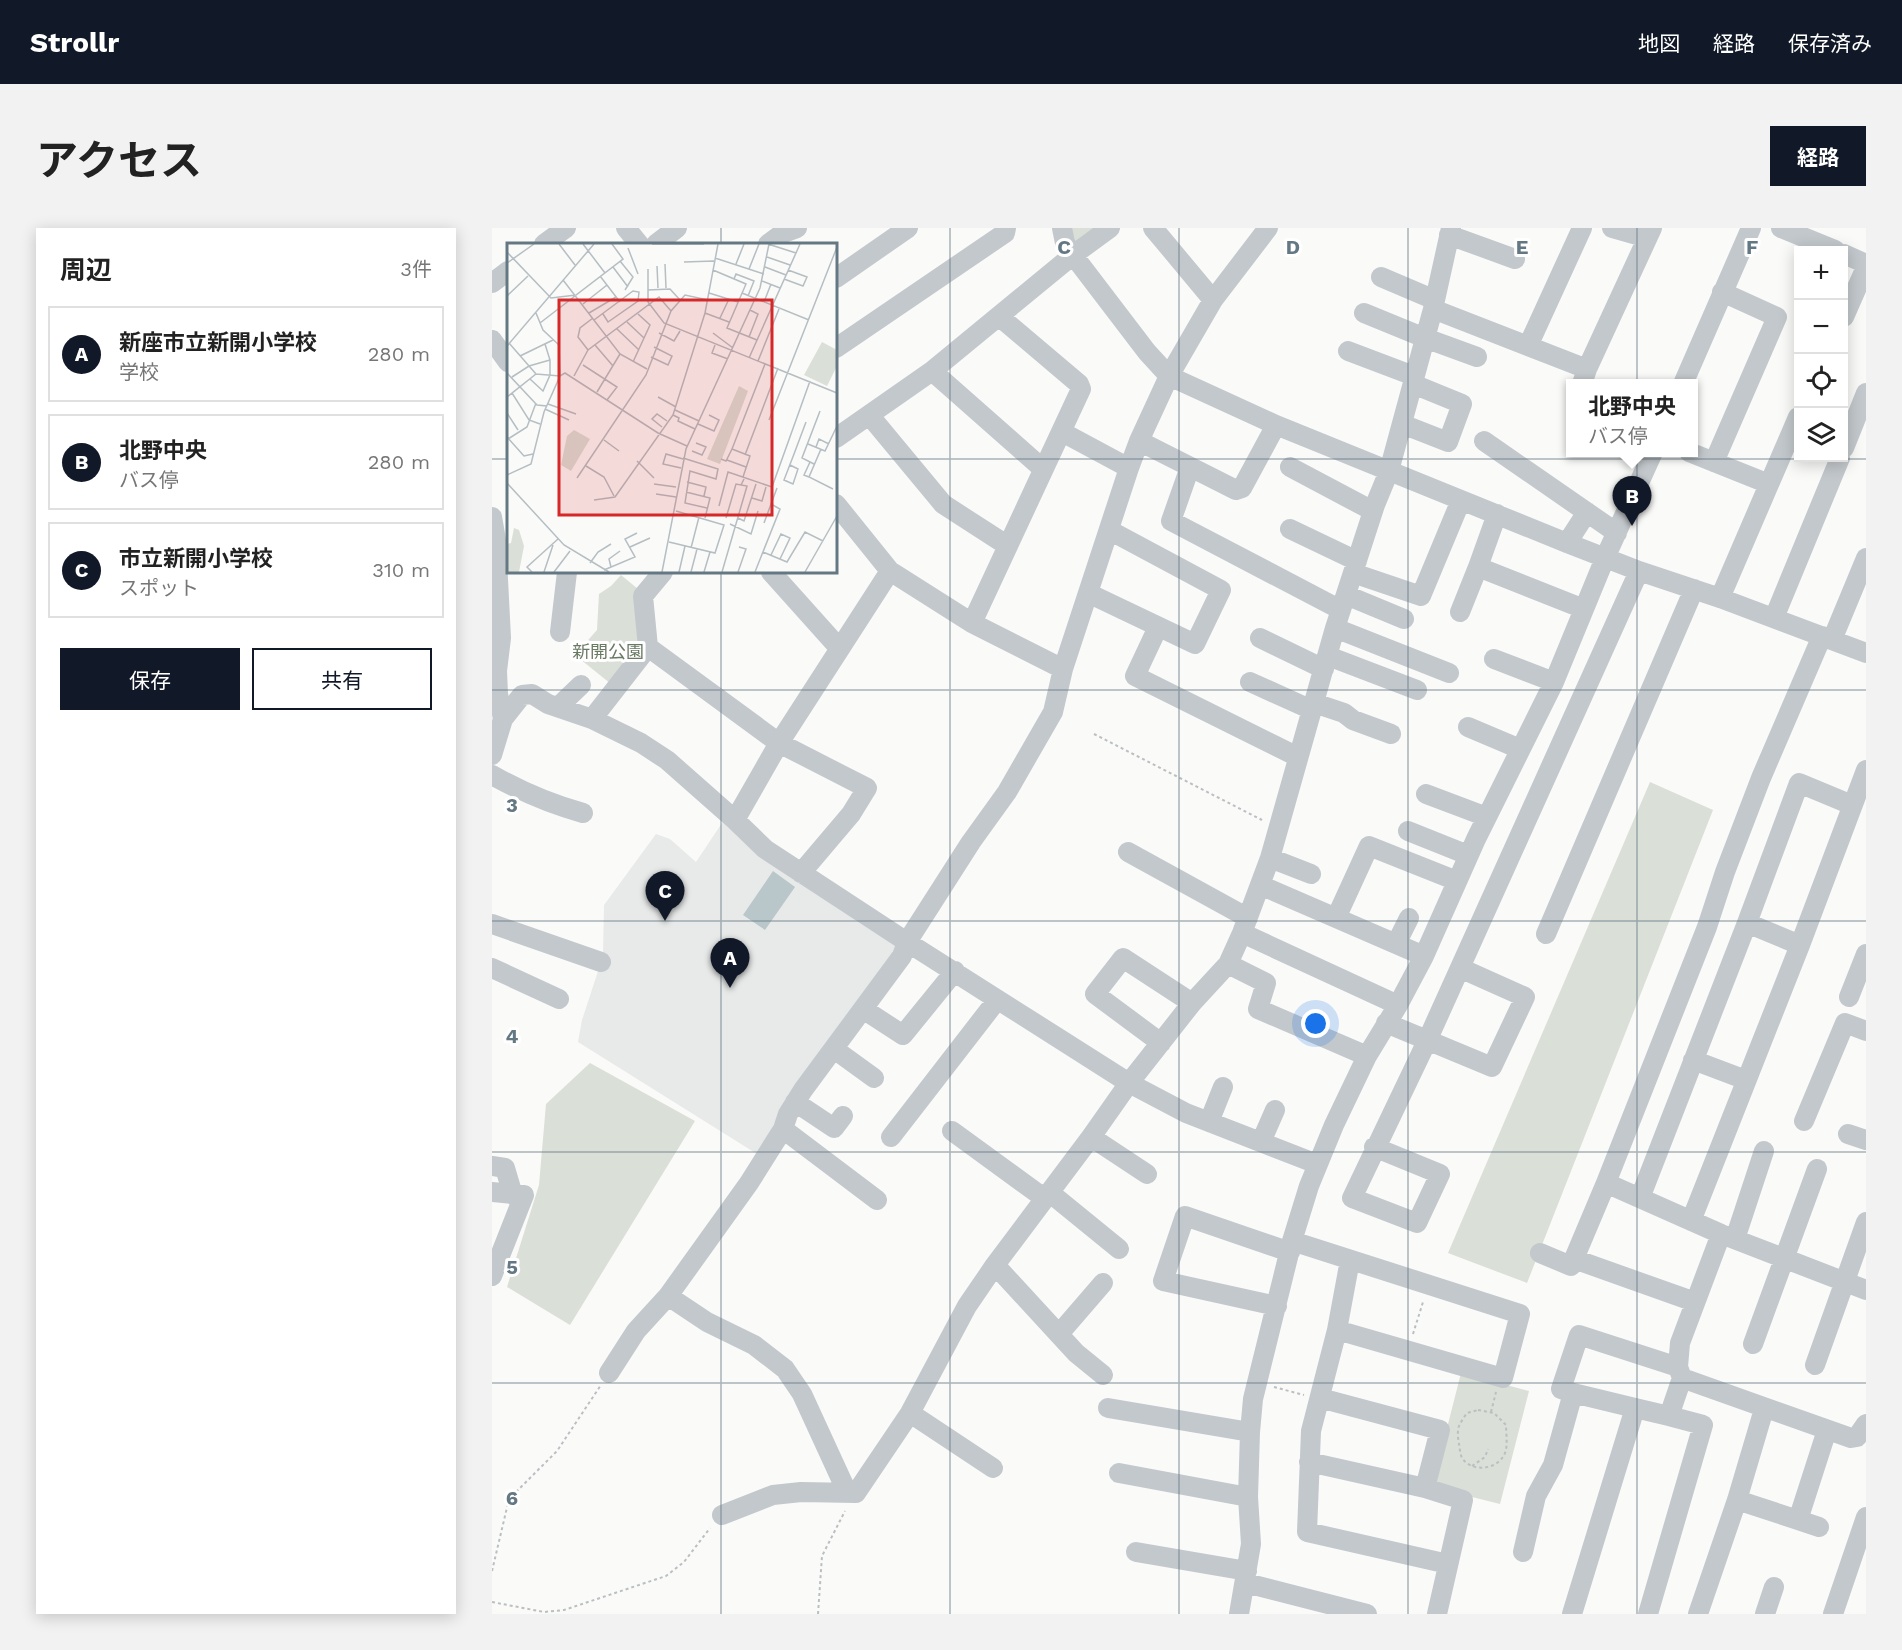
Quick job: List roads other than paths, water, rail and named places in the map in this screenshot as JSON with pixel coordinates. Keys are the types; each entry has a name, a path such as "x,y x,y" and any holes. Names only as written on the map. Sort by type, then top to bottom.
{"street":[{"path":"626,228 638,243"},
{"path":"657,243 677,228"},
{"path":"769,243 783,233 797,228"},
{"path":"837,277 884,234 908,228"},
{"path":"837,347 1005,233 1006,228"},
{"path":"1062,228 1065,243 1073,255 1147,352 1169,376 1275,425 1567,543 1866,653"},
{"path":"837,437 932,371 1073,255 1110,228"},
{"path":"1153,228 1213,300"},
{"path":"609,1373 636,1331 668,1296 749,1183 783,1129 788,1114 802,1090 902,956 907,942 971,842 1013,782 1053,712 1063,669 1139,441 1169,376 1213,300 1268,228"},
{"path":"1528,346 1582,228"},
{"path":"1381,277 1434,305 1528,346 1585,376 1649,233 1612,228"},
{"path":"1685,379 1751,228"},
{"path":"1781,228 1815,235 1830,246"},
{"path":"851,1492 910,1413 967,1306 995,1265 1129,1083 1192,1003 1228,964 1270,858 1341,611 1373,511 1389,471 1434,305 1450,230 1515,259"},
{"path":"1848,256 1866,265 1848,308"},
{"path":"492,283 507,272"},
{"path":"1714,462 1777,318 1722,292"},
{"path":"1364,313 1425,339 1477,357"},
{"path":"972,623 1081,389 1079,384 1000,316"},
{"path":"492,340 507,361"},
{"path":"1348,351 1462,405 1448,441 1402,424"},
{"path":"932,371 1043,469"},
{"path":"1848,438 1866,393"},
{"path":"870,416 943,504 1008,546"},
{"path":"1139,441 1236,490 1242,488 1275,425"},
{"path":"1720,598 1794,426"},
{"path":"1062,432 1129,468"},
{"path":"1484,441 1617,533"},
{"path":"1698,456 1769,484"},
{"path":"1239,1614 1251,1544 1248,1497 1253,1399 1291,1247 1317,1164 1367,1056 1424,956 1468,855 1554,682 1605,558 1651,457"},
{"path":"1774,618 1838,462"},
{"path":"1190,467 1171,521 1341,611 1449,674"},
{"path":"1290,467 1373,511"},
{"path":"1290,530 1355,567 1421,596 1461,500"},
{"path":"837,505 890,571 972,623 1063,669"},
{"path":"1567,543 1587,512"},
{"path":"1460,612 1497,514"},
{"path":"492,517 503,571 501,638 497,671 497,718 492,755"},
{"path":"1088,593 1195,645 1221,590 1109,530"},
{"path":"1540,1253 1571,1266 1707,927 1725,872 1761,778 1866,558"},
{"path":"1478,567 1584,609"},
{"path":"735,820 779,743 890,571"},
{"path":"1374,1147 1440,1174 1417,1223 1352,1198 1374,1147 1427,1041 1639,571"},
{"path":"560,632 567,573"},
{"path":"592,719 648,647 643,596 662,573"},
{"path":"772,573 840,649"},
{"path":"1546,934 1694,589"},
{"path":"1341,611 1404,619"},
{"path":"1158,627 1135,676 1298,757"},
{"path":"1260,638 1326,662 1417,690"},
{"path":"648,647 779,743 867,788 850,814 801,873"},
{"path":"1494,659 1554,682"},
{"path":"1250,682 1313,707 1344,713 1353,720 1391,734"},
{"path":"558,707 581,685"},
{"path":"497,718 522,695 532,694 641,742 667,759 765,849 1129,1083 1186,1113 1317,1164"},
{"path":"1468,727 1520,749"},
{"path":"1691,1221 1866,770"},
{"path":"492,775 548,803 583,813"},
{"path":"1640,1198 1799,783 1852,805"},
{"path":"1426,794 1487,817"},
{"path":"1408,831 1468,855"},
{"path":"1336,918 1369,846 1457,881"},
{"path":"1128,852 1245,925 1398,1005"},
{"path":"1270,858 1311,874"},
{"path":"1260,885 1424,956"},
{"path":"1396,944 1409,918"},
{"path":"1747,923 1800,945"},
{"path":"492,924 601,962"},
{"path":"1849,997 1866,954"},
{"path":"1161,1043 1095,994 1123,958 1192,1003"},
{"path":"1228,964 1266,984 1258,1009 1367,1056"},
{"path":"492,968 559,999"},
{"path":"1386,1023 1492,1067 1525,997 1460,968"},
{"path":"863,1009 903,1035 955,971"},
{"path":"891,1137 997,1000"},
{"path":"1804,1121 1845,1023 1866,1031"},
{"path":"834,1048 874,1078"},
{"path":"1693,1060 1746,1080"},
{"path":"1209,1122 1222,1088"},
{"path":"795,1102 834,1128 843,1116"},
{"path":"1261,1142 1275,1110"},
{"path":"783,1129 877,1200"},
{"path":"952,1131 1046,1195 1119,1249"},
{"path":"1091,1137 1147,1174"},
{"path":"1669,1416 1680,1372 1680,1343 1695,1302 1728,1236 1764,1151"},
{"path":"492,1166 505,1168 513,1195"},
{"path":"1753,1344 1817,1169"},
{"path":"1606,1183 1691,1221 1866,1290"},
{"path":"492,1192 524,1195 492,1276"},
{"path":"1277,1306 1163,1281 1185,1216 1291,1247 1350,1260 1520,1314 1503,1378 1337,1330"},
{"path":"1815,1365 1866,1222"},
{"path":"1574,1259 1695,1302"},
{"path":"1350,1260 1337,1330 1311,1431 1307,1532 1448,1564"},
{"path":"995,1265 1076,1353 1103,1375"},
{"path":"1059,1334 1103,1283"},
{"path":"668,1296 707,1322 754,1345 785,1369 802,1394 851,1492"},
{"path":"1648,1614 1703,1425 1561,1389 1579,1335 1680,1372 1764,1408 1851,1438 1857,1437 1866,1427"},
{"path":"1523,1552 1536,1496 1553,1465 1573,1393"},
{"path":"1320,1398 1440,1430 1425,1488"},
{"path":"1108,1408 1250,1432"},
{"path":"1572,1614 1635,1408"},
{"path":"1698,1614 1737,1500 1764,1408"},
{"path":"910,1413 993,1468"},
{"path":"1798,1520 1827,1430"},
{"path":"1309,1462 1425,1488 1463,1500 1437,1614"},
{"path":"1119,1473 1248,1497"},
{"path":"722,1515 773,1495 801,1492 851,1492"},
{"path":"1737,1500 1819,1527"},
{"path":"1833,1614 1862,1540 1866,1517"},
{"path":"1136,1552 1246,1577 1367,1614"},
{"path":"1766,1614 1774,1587"}],"place":[{"name":"北野中央","path":"1632,526"},
{"name":"市立新開小学校","path":"665,921"},
{"name":"新座市立新開小学校","path":"730,988"}],"park label":[{"name":"新開公園","path":"608,651"}]}
